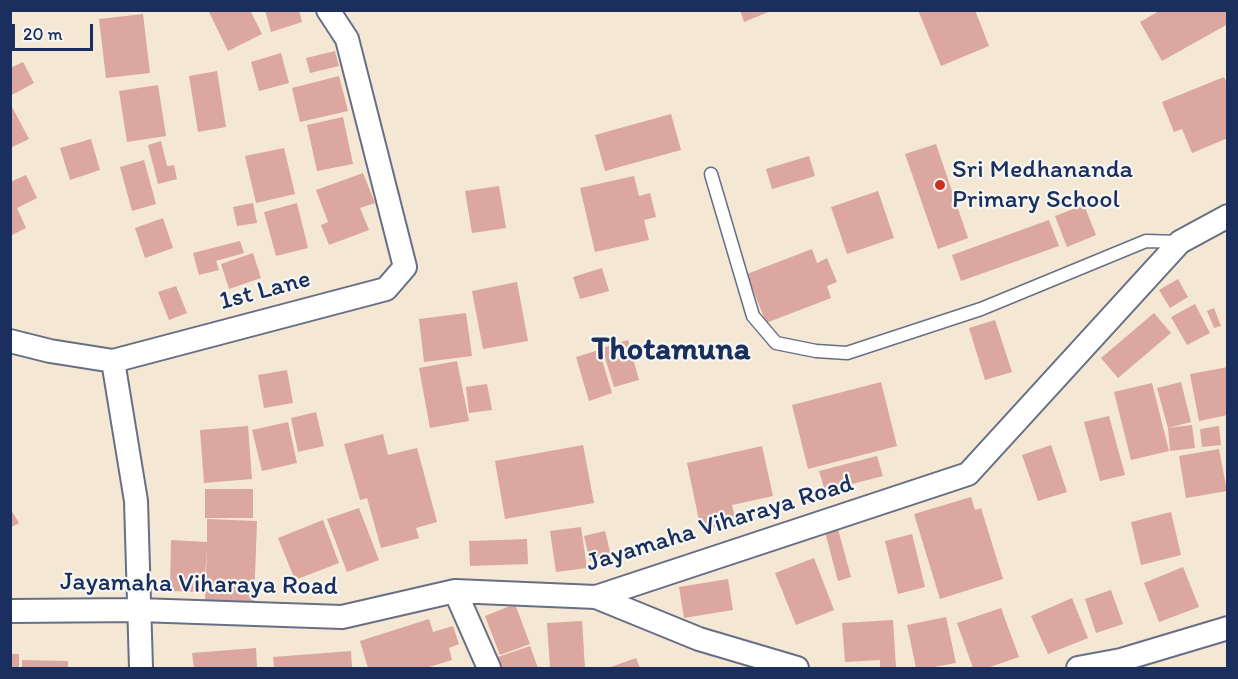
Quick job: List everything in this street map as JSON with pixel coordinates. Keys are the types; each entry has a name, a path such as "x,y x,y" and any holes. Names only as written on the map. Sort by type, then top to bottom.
{"street":[{"name":"1st Lane","path":"113,361 386,289 405,267 346,39 328,10"},
{"name":"Jayamaha Viharaya Road","path":"10,612 139,610 342,617 455,591 596,597 968,474 1180,242 1227,216"},
{"path":"10,341 51,351 113,361 136,501 141,669"},
{"path":"455,591 489,669"},
{"path":"596,597 699,639 796,669"},
{"path":"1078,669 1121,660 1227,628"}],"lane":[{"path":"711,174 753,316 776,343 816,351 847,353 981,309 1146,241 1180,242"}],"building":[{"path":"208,10 250,10 262,34 228,51"},
{"path":"265,10 299,10 302,22 271,32"},
{"path":"740,10 771,10 771,11 744,22"},
{"path":"918,10 975,10 989,46 941,66"},
{"path":"1161,10 1228,10 1228,24 1162,61 1140,22"},
{"path":"143,14 150,73 106,78 99,19"},
{"path":"335,51 339,66 310,73 306,58"},
{"path":"281,53 289,83 259,91 251,62"},
{"path":"23,62 34,83 10,96 10,68"},
{"path":"217,71 226,127 198,132 189,76"},
{"path":"339,76 348,111 300,122 292,88"},
{"path":"1224,77 1228,85 1228,138 1192,153 1182,129 1174,132 1162,102"},
{"path":"158,85 166,136 127,142 119,91"},
{"path":"10,103 29,139 10,148"},
{"path":"671,114 681,150 605,171 595,135"},
{"path":"343,117 353,164 317,171 307,125"},
{"path":"91,139 100,170 70,180 60,148"},
{"path":"161,141 167,166 174,165 177,179 158,184 148,145"},
{"path":"936,144 968,238 938,249 905,154"},
{"path":"284,148 295,194 256,203 245,156"},
{"path":"809,156 815,176 772,189 766,169"},
{"path":"144,160 156,204 132,211 120,167"},
{"path":"363,173 375,203 360,208 369,230 329,245 321,225 328,222 316,190"},
{"path":"26,175 37,198 17,208 26,228 10,236 10,182"},
{"path":"634,176 639,196 650,193 656,217 644,220 649,240 595,252 580,188"},
{"path":"499,186 506,228 472,233 465,191"},
{"path":"878,191 894,238 847,254 831,207"},
{"path":"253,203 257,223 237,226 233,207"},
{"path":"297,203 308,248 276,256 264,212"},
{"path":"1084,205 1096,235 1067,247 1055,216"},
{"path":"163,218 173,248 145,258 135,228"},
{"path":"1049,220 1059,246 961,281 952,255"},
{"path":"240,241 244,253 216,261 219,270 199,275 193,253"},
{"path":"812,249 817,263 827,258 837,282 827,286 831,298 766,323 747,274"},
{"path":"253,253 261,278 229,289 221,264"},
{"path":"602,268 609,291 580,299 573,277"},
{"path":"1178,279 1188,297 1170,308 1159,290"},
{"path":"517,282 528,341 483,349 472,291"},
{"path":"176,286 187,313 169,320 158,292"},
{"path":"1195,304 1210,333 1187,345 1171,317"},
{"path":"1214,308 1221,326 1214,328 1207,311"},
{"path":"466,313 472,356 424,362 419,319"},
{"path":"1154,313 1171,333 1118,378 1101,358"},
{"path":"995,320 1012,372 985,380 969,328"},
{"path":"628,340 639,380 614,387 602,348"},
{"path":"599,350 612,393 589,401 576,357"},
{"path":"457,361 469,421 430,428 419,368"},
{"path":"1228,367 1228,415 1199,421 1190,374"},
{"path":"287,370 293,403 264,408 258,375"},
{"path":"881,382 897,446 808,469 792,405"},
{"path":"1181,382 1191,422 1168,428 1157,388"},
{"path":"1152,383 1169,451 1131,460 1114,392"},
{"path":"487,384 492,410 469,413 466,387"},
{"path":"316,412 324,446 298,452 291,418"},
{"path":"1109,416 1125,475 1100,481 1084,422"},
{"path":"288,422 297,463 262,471 252,430"},
{"path":"1192,425 1195,448 1170,451 1168,428"},
{"path":"248,426 252,479 204,483 200,430"},
{"path":"1219,426 1221,445 1202,447 1200,429"},
{"path":"383,434 388,455 417,448 437,522 416,528 419,538 381,548 367,498 360,500 344,444"},
{"path":"583,445 594,503 505,519 495,461"},
{"path":"1051,445 1067,492 1038,501 1022,455"},
{"path":"762,446 773,496 732,505 736,523 701,530 687,463"},
{"path":"1219,449 1227,491 1186,498 1179,456"},
{"path":"877,456 883,476 825,491 819,471"},
{"path":"205,489 253,489 253,518 205,518"},
{"path":"971,497 975,510 981,508 1003,579 940,599 914,514"},
{"path":"10,508 19,523 10,528"},
{"path":"359,508 379,560 347,572 327,519"},
{"path":"1171,512 1181,555 1141,565 1131,522"},
{"path":"207,519 257,521 254,603 205,601 207,546 204,592 170,591 171,540 207,542"},
{"path":"323,520 339,563 295,580 278,538"},
{"path":"581,527 587,568 556,572 550,531"},
{"path":"838,529 851,577 838,581 825,532"},
{"path":"605,531 611,556 590,561 584,536"},
{"path":"912,534 925,587 898,594 885,541"},
{"path":"527,539 528,564 470,566 469,541"},
{"path":"814,558 834,610 796,625 775,573"},
{"path":"1183,567 1199,607 1159,622 1144,583"},
{"path":"728,579 733,610 684,618 679,587"},
{"path":"1111,590 1123,624 1096,633 1085,599"},
{"path":"1072,598 1088,638 1048,654 1031,616"},
{"path":"515,604 530,644 500,655 485,616"},
{"path":"1001,608 1019,657 987,668 973,668 957,623"},
{"path":"946,617 956,663 916,668 907,625"},
{"path":"429,619 433,632 453,626 459,644 449,648 452,660 426,668 368,668 360,641"},
{"path":"893,620 896,668 880,668 880,660 845,662 842,623"},
{"path":"582,621 585,668 550,668 547,623"},
{"path":"530,646 538,668 496,668 492,659"},
{"path":"256,648 257,668 194,668 192,653"},
{"path":"351,651 352,668 274,668 273,657"},
{"path":"10,654 19,654 19,668 10,668"},
{"path":"636,658 640,668 608,668"},
{"path":"22,660 68,661 68,668 22,668"}],"place":[{"name":"Sri Medhananda Primary School","path":"940,185"}],"district":[{"name":"Thotamuna","path":"671,351"}]}
